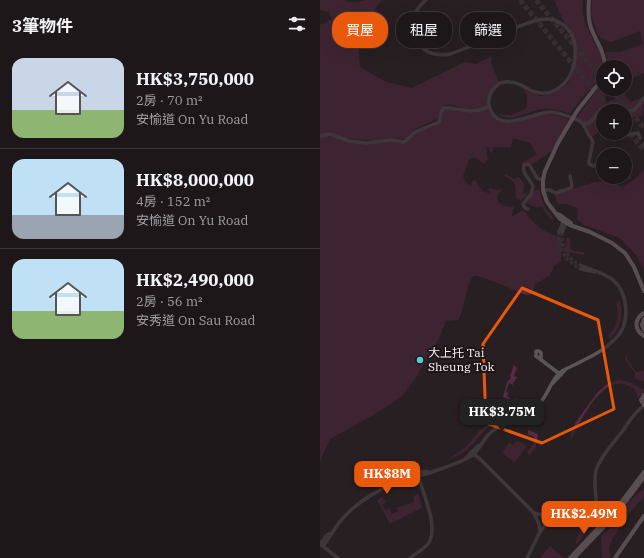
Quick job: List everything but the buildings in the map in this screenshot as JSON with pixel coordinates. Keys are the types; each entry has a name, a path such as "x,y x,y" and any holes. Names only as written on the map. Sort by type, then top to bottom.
{"main road":[{"path":"588,0 589,23 605,60"},
{"path":"596,86 572,118 549,161 543,180 543,190 547,202 564,222 612,243 624,253 634,267 644,291"},
{"path":"644,313 638,319 636,325 638,331 644,336"},
{"path":"644,320 642,325 644,330"},
{"path":"643,404 641,398 644,395"},
{"path":"574,558 605,523 644,472"},
{"path":"570,558 621,509 644,477"},
{"path":"615,558 644,516"}],"street":[{"path":"426,0 412,18 413,34 417,41 427,51 438,55 450,54 540,19 551,19 561,22 572,35 575,51 572,73 566,83 553,91 542,93 533,91 514,82 503,82 496,86 491,92 489,107 496,117 507,122 516,121 545,112 572,118 583,124 593,142 589,164 592,166 596,166"},
{"path":"632,111 644,98"},
{"path":"320,136 330,134 349,141 366,143 391,140 403,142 415,132 438,122 444,108 450,107 470,111 481,110 489,107"},
{"path":"591,122 596,114"},
{"path":"583,124 588,124 596,118"},
{"path":"632,134 638,133 640,138"},
{"path":"528,209 525,208 523,204 531,194 533,186 523,171 524,165 529,164 537,178 543,180"},
{"path":"543,190 550,190 555,193 571,188 570,176"},
{"path":"561,232 564,222"},
{"path":"338,558 322,544 329,538 330,534 343,518 361,502 384,487 409,477 468,459 488,434 496,428 534,408 543,399 553,381 564,370 592,356 613,342 620,334 624,325 625,307 620,288 609,277 582,268"},
{"path":"538,355 559,375"},
{"path":"605,523 600,518 596,509 596,472 599,463 643,404"},
{"path":"473,452 534,513 538,519 540,532"},
{"path":"410,558 424,548 431,537 432,526 420,474"},
{"path":"527,558 540,532 548,522 548,519 544,516 534,513"},
{"path":"538,519 541,516"},
{"path":"539,524 545,525"}],"highlighted area":[{"path":"522,288 598,320 614,409 542,443 486,423 483,344"}],"shaded area":[{"path":"320,0 344,0 349,2 358,2 365,0 382,0 373,12 332,12 332,19 329,12 320,10"},
{"path":"554,0 583,0 582,9 584,19 597,46 602,60 596,60 596,82 579,101 571,114 547,109 536,110 510,118 497,114 511,115 527,108 527,95 523,90 540,96 555,93 568,83 573,74 577,51"},
{"path":"592,0 644,0 644,73 632,78 632,60 607,60 605,52 620,52 643,44 640,31 611,42 599,37 591,15"},
{"path":"332,19 332,48 359,48 360,67 386,82 412,88 465,62 476,64 491,57 491,64 499,82 489,92 487,106 473,109 445,105 437,119 415,129 404,139 395,138 364,140 320,134 320,25"},
{"path":"596,91 596,96 605,96 606,102 619,96 626,96 631,102 641,98 644,99 643,116 632,118 632,104 596,104 596,134 594,134 594,138 584,122 577,118"},
{"path":"444,109 464,111 488,109 501,122 508,123 548,114 556,115 569,120 553,150 533,164 529,162 519,164 537,155 530,143 513,138 511,147 493,147 492,154 488,147 486,148 488,159 484,164 475,158 469,159 463,176 469,185 471,185 472,181 475,180 481,189 487,193 490,193 488,188 499,190 502,189 497,197 498,202 504,206 514,207 511,217 524,210 531,220 540,228 550,234 562,238 561,262 554,266 550,275 534,285 533,292 530,295 523,294 477,276 473,276 468,287 461,315 458,320 446,321 439,338 417,376 402,396 372,416 330,439 320,461 320,137 331,136 343,140 368,143 405,141 411,134 439,121"},
{"path":"644,169 644,270 638,257 620,238 584,225 577,219 578,208 566,204 557,204 555,194 596,182 596,184 616,184 622,187 627,184 632,184 632,181"},
{"path":"506,174 514,179 519,177 524,184 523,194 526,193 527,196 521,200 516,199 514,182 504,176"},
{"path":"539,189 544,205 554,218 552,220 542,207 532,206 526,202 534,191"},
{"path":"567,237 570,238 570,248 574,251 584,252 584,255 566,252"},
{"path":"620,301 621,316 619,326 610,339 608,335 612,332 617,320 618,311 616,302"},
{"path":"627,353 627,359 636,372 644,371 644,382 635,378 635,373 625,359"},
{"path":"514,365 517,368 514,376 517,377 513,382 513,385 509,383 506,391 509,394 507,396 513,400 516,398 526,402 523,405 524,407 503,397"},
{"path":"618,380 630,382 644,391 638,399 635,390 632,387 617,384 600,393 586,412 571,440 571,432 576,422 597,393 607,384"},
{"path":"495,420 496,422 463,453 450,458 468,445 479,431"},
{"path":"528,430 538,434 536,447 530,455 527,453 534,443 534,437 528,434"},
{"path":"516,441 523,443 526,447 515,462 504,455 503,452 509,443 514,445"},
{"path":"644,489 644,497 618,529 611,543 609,551 611,555 609,558 602,558 601,537 616,523 614,520 632,499"},
{"path":"418,494 422,508 390,524 377,500 382,497 386,502 382,505 385,510 389,508 392,514 398,511 396,508 415,502 413,497"},
{"path":"585,520 589,520 590,526 582,533 584,535 577,544 575,543"},
{"path":"550,546 564,558 540,558"}],"tunnel":[{"path":"520,0 605,104"},
{"path":"536,0 596,72"},
{"path":"617,96 644,128"},
{"path":"632,136 644,150"},
{"path":"559,232 559,244 561,249 567,259 581,269"},
{"path":"562,232 566,253 569,257 582,266"}],"place":[{"name":"大上托 Tai Sheung Tok","path":"420,360"}]}
